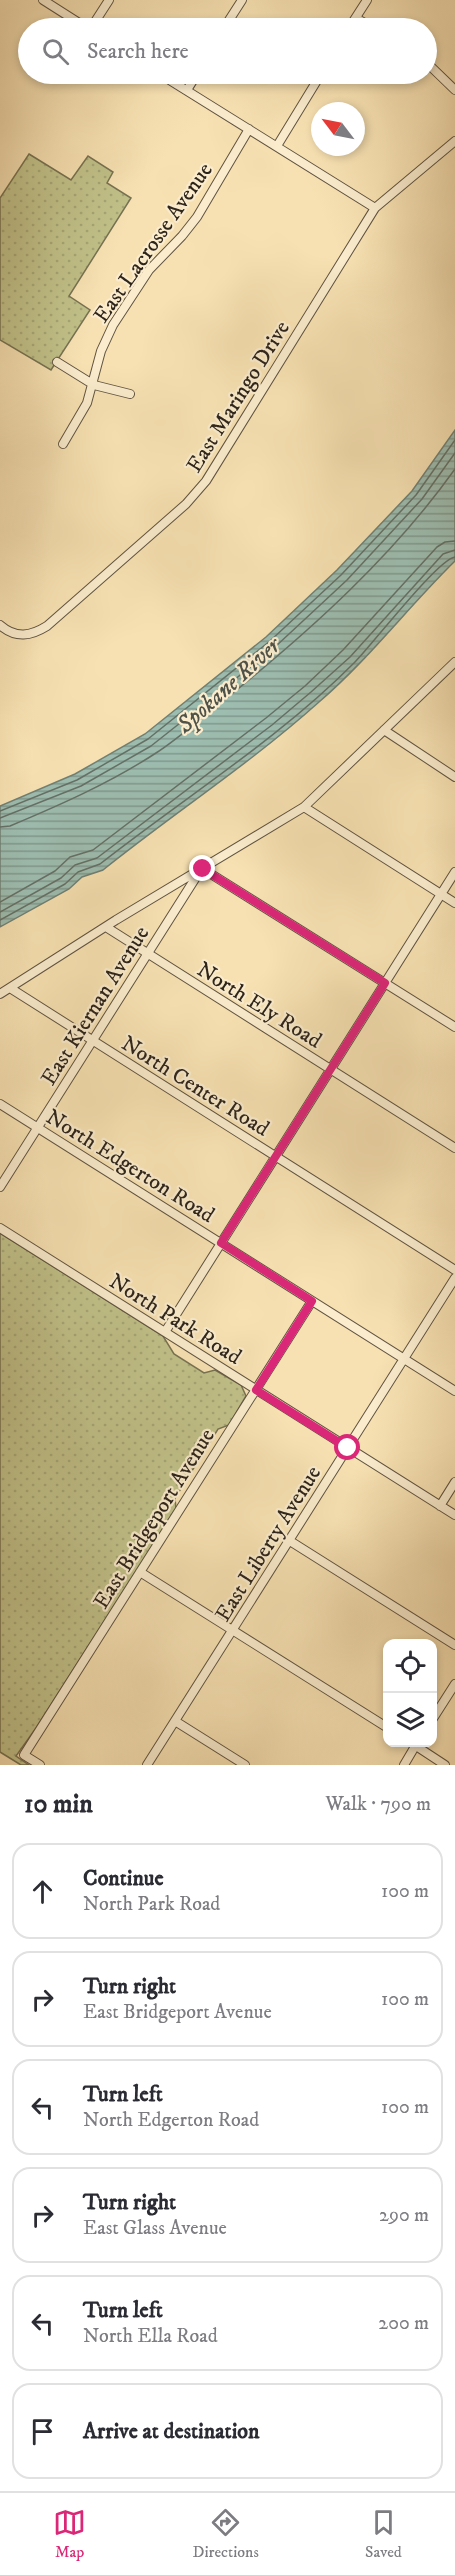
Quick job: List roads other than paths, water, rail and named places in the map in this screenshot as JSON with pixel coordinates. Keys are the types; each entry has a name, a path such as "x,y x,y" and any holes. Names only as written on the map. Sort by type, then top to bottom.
{"street":[{"path":"43,0 73,18"},
{"path":"96,18 109,0"},
{"path":"230,18 242,0"},
{"path":"356,18 367,0"},
{"path":"437,73 455,90"},
{"path":"177,84 375,208"},
{"path":"187,90 191,84"},
{"path":"277,146 315,84"},
{"name":"East Lacrosse Avenue","path":"63,444 87,403 94,385 101,351 113,325 149,270 197,217 249,129"},
{"name":"East Maringo Drive","path":"0,625 16,634 32,635 47,626 186,504 206,481 375,208 455,141"},
{"path":"57,362 94,385 130,394"},
{"path":"0,994 304,807 455,662"},
{"path":"384,730 455,777"},
{"path":"304,807 455,903"},
{"path":"202,870 455,1027"},
{"name":"East Kiernan Avenue","path":"0,1187 202,870"},
{"path":"165,1332 455,872"},
{"name":"North Ely Road","path":"106,927 455,1148"},
{"name":"North Center Road","path":"10,988 455,1270"},
{"name":"North Edgerton Road","path":"0,1104 455,1391"},
{"name":"North Park Road","path":"0,1228 455,1515"},
{"name":"East Liberty Avenue","path":"147,1765 455,1278"},
{"name":"East Bridgeport Avenue","path":"40,1765 24,1755 312,1301"},
{"path":"440,1506 455,1482"},
{"path":"290,1540 455,1645"},
{"path":"140,1572 383,1725"},
{"path":"437,1712 455,1684"},
{"path":"174,1721 245,1765"},
{"path":"404,1765 413,1747"},
{"path":"419,1747 446,1765"}],"water":[{"name":"Spokane River","path":"455,430 455,561 372,651 267,746 103,870 82,877 69,889 0,927 0,806 75,774 145,734 266,637 337,570 412,491"}]}
